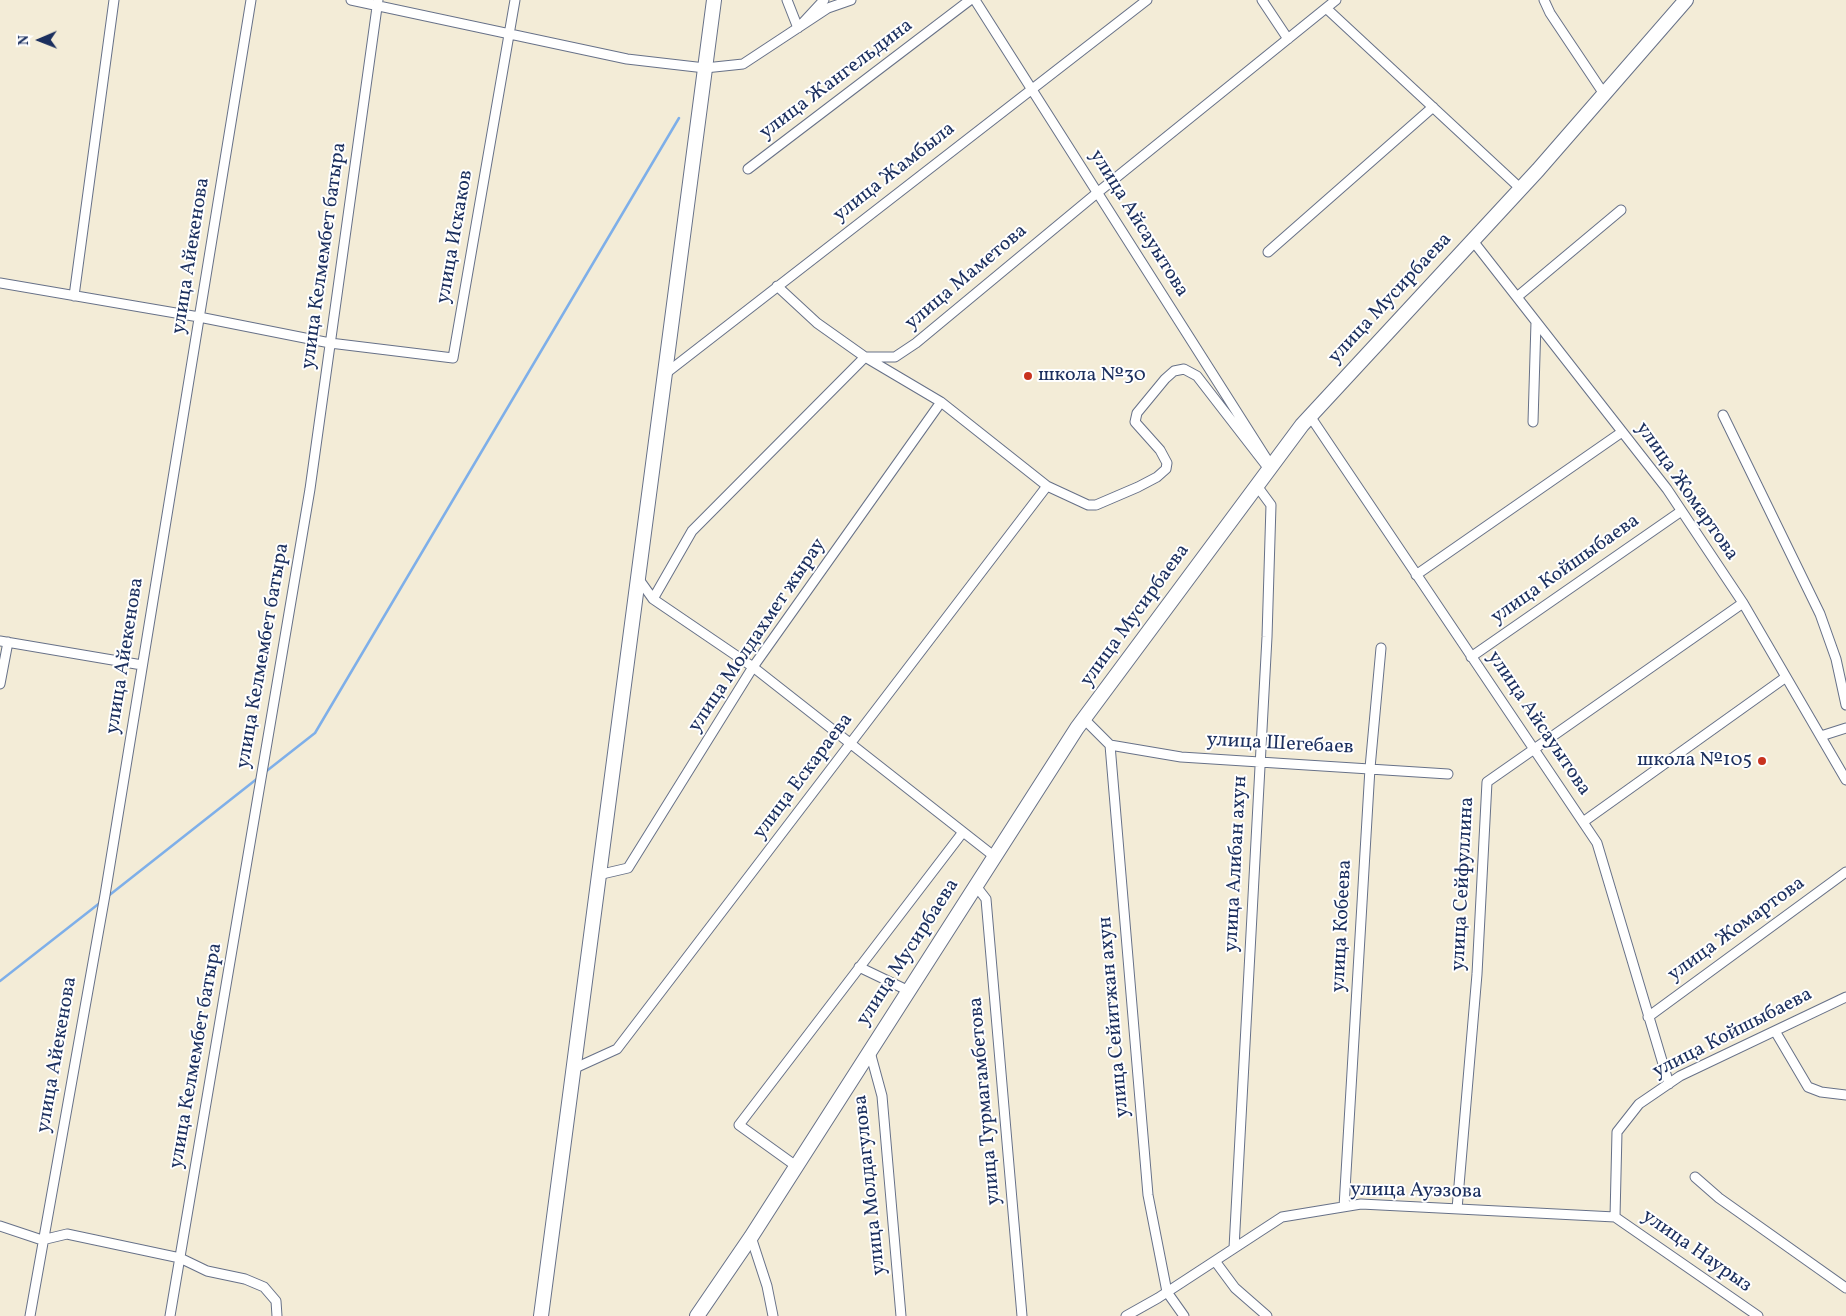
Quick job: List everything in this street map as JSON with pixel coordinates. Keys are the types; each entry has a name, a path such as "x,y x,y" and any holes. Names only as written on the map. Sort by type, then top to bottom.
{"street":[{"path":"74,296 114,0"},
{"name":"улица Айекенова","path":"30,1316 42,1240 105,895 251,0"},
{"path":"351,0 377,3 627,59 705,68 744,64 828,8 851,0"},
{"name":"улица Искаков","path":"330,343 453,358 515,0"},
{"path":"541,1316 714,0"},
{"path":"787,0 798,28"},
{"path":"798,28 824,0"},
{"name":"улица Жангельдина","path":"748,169 970,0"},
{"name":"улица Айсауытова","path":"975,0 1270,468"},
{"name":"улица Жамбыла","path":"665,374 1147,0"},
{"path":"1262,0 1288,39"},
{"name":"улица Маметова","path":"865,357 895,357 916,343 1097,193 1336,0"},
{"path":"1544,0 1550,13 1604,94"},
{"name":"улица Мусирбаева","path":"697,1316 751,1236 1084,719 1270,468 1310,416 1521,189 1686,0"},
{"name":"улица Келмембет батыра","path":"170,1316 310,490 377,3"},
{"path":"1326,8 1521,189"},
{"path":"1268,252 1433,107"},
{"path":"1517,297 1621,210"},
{"name":"улица Жомартова","path":"1473,241 1666,490 1743,603 1846,780"},
{"path":"0,283 199,317 330,343"},
{"path":"777,286 817,323 865,357 941,402 1047,486 1088,505 1096,505 1157,477 1166,469 1167,463 1160,450 1135,422 1137,413 1174,371 1184,369 1197,376 1270,468"},
{"path":"1533,422 1536,322"},
{"path":"653,599 692,530 865,357"},
{"name":"улица Молдахмет жырау","path":"598,875 628,868 753,667 941,402"},
{"path":"1723,415 1820,614 1836,659 1846,705"},
{"name":"улица Айсауытова","path":"1310,416 1597,843 1669,1084"},
{"path":"1416,575 1622,432"},
{"name":"улица Ескараева","path":"573,1069 617,1049 1047,486"},
{"name":"улица Алибан ахун","path":"1234,1248 1260,761 1271,505 1257,486"},
{"name":"улица Койшыбаева","path":"1471,657 1680,512"},
{"path":"637,576 653,599 753,667 995,857"},
{"name":"улица Сейфуллина","path":"1457,1209 1477,974 1487,782 1743,603"},
{"path":"0,684 4,641 142,665"},
{"name":"улица Кобеева","path":"1344,1207 1370,768 1381,648"},
{"path":"1583,822 1786,677"},
{"path":"1084,719 1110,746"},
{"path":"1821,736 1846,728"},
{"name":"улица Шегебаев","path":"1110,746 1181,757 1448,774"},
{"name":"улица Сейитжан ахун","path":"1110,746 1148,1196 1168,1292 1184,1316"},
{"path":"796,1166 739,1125 963,832"},
{"name":"улица Жомартова","path":"1648,1017 1846,872"},
{"name":"улица Турмагамбетова","path":"976,886 986,899 1022,1316"},
{"path":"859,967 909,991"},
{"name":"улица Койшыбаева","path":"1615,1217 1617,1132 1639,1104 1680,1076 1846,997"},
{"path":"1775,1031 1808,1087 1821,1092 1846,1096"},
{"name":"улица Молдагулова","path":"870,1052 882,1096 902,1316"},
{"path":"1695,1177 1719,1198 1846,1288"},
{"name":"улица Ауэзова","path":"1126,1316 1168,1292 1282,1216 1361,1204 1615,1217"},
{"name":"улица Наурыз","path":"1615,1217 1758,1316"},
{"path":"0,1226 42,1240 67,1234 180,1258 207,1271 245,1279 264,1287 276,1301 277,1316"},
{"path":"751,1236 767,1286 772,1316"},
{"path":"1215,1261 1236,1288 1267,1316"}],"waterway":[{"path":"264,773 315,733 679,118"},
{"path":"107,897 258,778"},
{"path":"0,981 101,902"}],"place":[{"name":"школа №30","path":"1028,376"},
{"name":"школа №105","path":"1762,761"}]}
